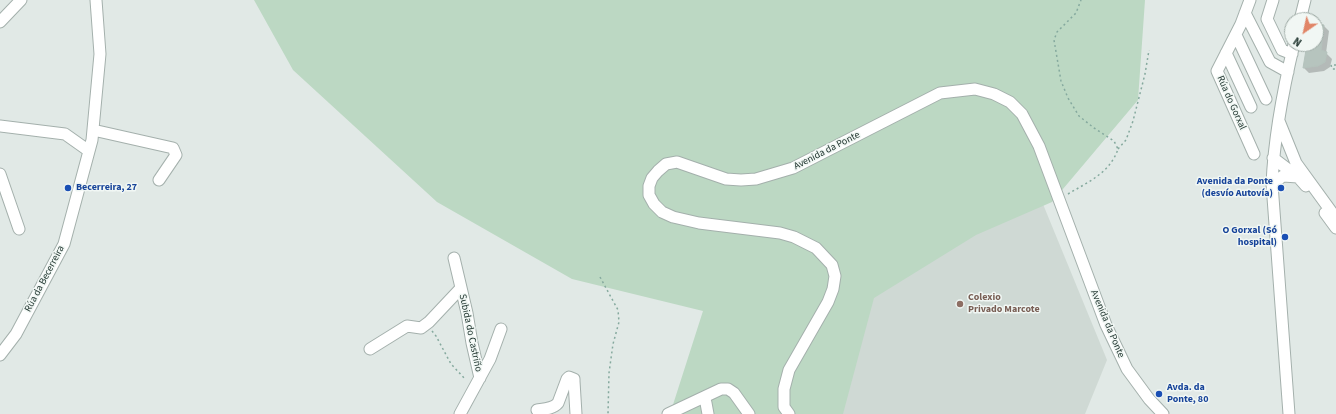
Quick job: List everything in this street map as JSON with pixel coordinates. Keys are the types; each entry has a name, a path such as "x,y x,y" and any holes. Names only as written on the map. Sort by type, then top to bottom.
{"street":[{"path":"0,22 21,0"},
{"name":"Rúa da Becerreira","path":"0,355 16,334 64,244 92,140 100,54 96,0"},
{"name":"Rúa do Gorxal","path":"1250,0 1236,35 1217,71 1254,154"},
{"path":"1273,0 1267,19 1282,50 1284,50"},
{"path":"1302,12 1304,0"},
{"path":"1245,13 1270,62 1288,72"},
{"path":"1236,35 1266,99"},
{"path":"1289,414 1272,184 1273,158 1292,52"},
{"name":"Rúa do Gorxal","path":"1226,53 1251,107"},
{"name":"Avenida da Ponte","path":"789,414 784,407 784,389 789,370 828,302 833,289 835,276 832,265 816,248 787,234 699,223 673,217 662,212 654,204 649,195 649,186 652,178 658,170 666,164 676,162 726,179 756,179 794,168 940,93 975,89 994,94 1010,102 1022,114 1039,146 1106,324 1127,369 1149,400 1163,414"},
{"path":"1279,121 1296,163 1336,218"},
{"path":"0,126 65,134 89,151"},
{"path":"93,130 173,148 176,156 159,180"},
{"path":"1273,158 1286,158 1296,163"},
{"path":"1273,158 1305,184 1336,228"},
{"path":"0,174 19,229"},
{"path":"1272,184 1283,176 1298,177"},
{"name":"Subida do Castriño","path":"454,258 480,378"},
{"name":"Subida do Castriño","path":"426,325 461,288"},
{"path":"370,349 407,326 421,328 426,325"},
{"path":"460,414 490,359 501,329"},
{"path":"537,410 556,406 568,377 574,379 576,414"},
{"path":"668,414 721,389 728,389 734,394 749,414"},
{"path":"704,397 708,414"}],"path":[{"path":"1081,0 1076,13 1057,32 1054,40 1061,81 1068,98 1079,116 1114,141 1118,149"},
{"path":"1059,200 1100,175 1114,159 1118,149 1126,140 1133,121 1145,74 1149,50"},
{"path":"1336,65 1331,65 1332,69 1336,69"},
{"path":"600,277 618,310 619,322 613,344 609,373 608,414"},
{"path":"426,325 436,336 451,364 475,389"}],"shaded area":[{"name":"Colexio Privado Marcote","path":"1038,192 1107,360 1085,414 799,414 868,248"}],"green space":[{"path":"254,0 1145,0 1138,100 1052,202 976,235 874,298 843,414 670,414 703,311 572,279 437,202 293,70"}],"building":[{"path":"1306,52 1327,52 1325,62 1318,66 1303,68"}],"place":[{"name":"Becerreira, 27","path":"68,188"},
{"name":"Avenida da Ponte (desvío Autovía)","path":"1281,188"},
{"name":"O Gorxal (Só hospital)","path":"1285,237"},
{"name":"Colexio Privado Marcote","path":"960,304"},
{"name":"Avda. da Ponte, 80","path":"1159,394"}]}
